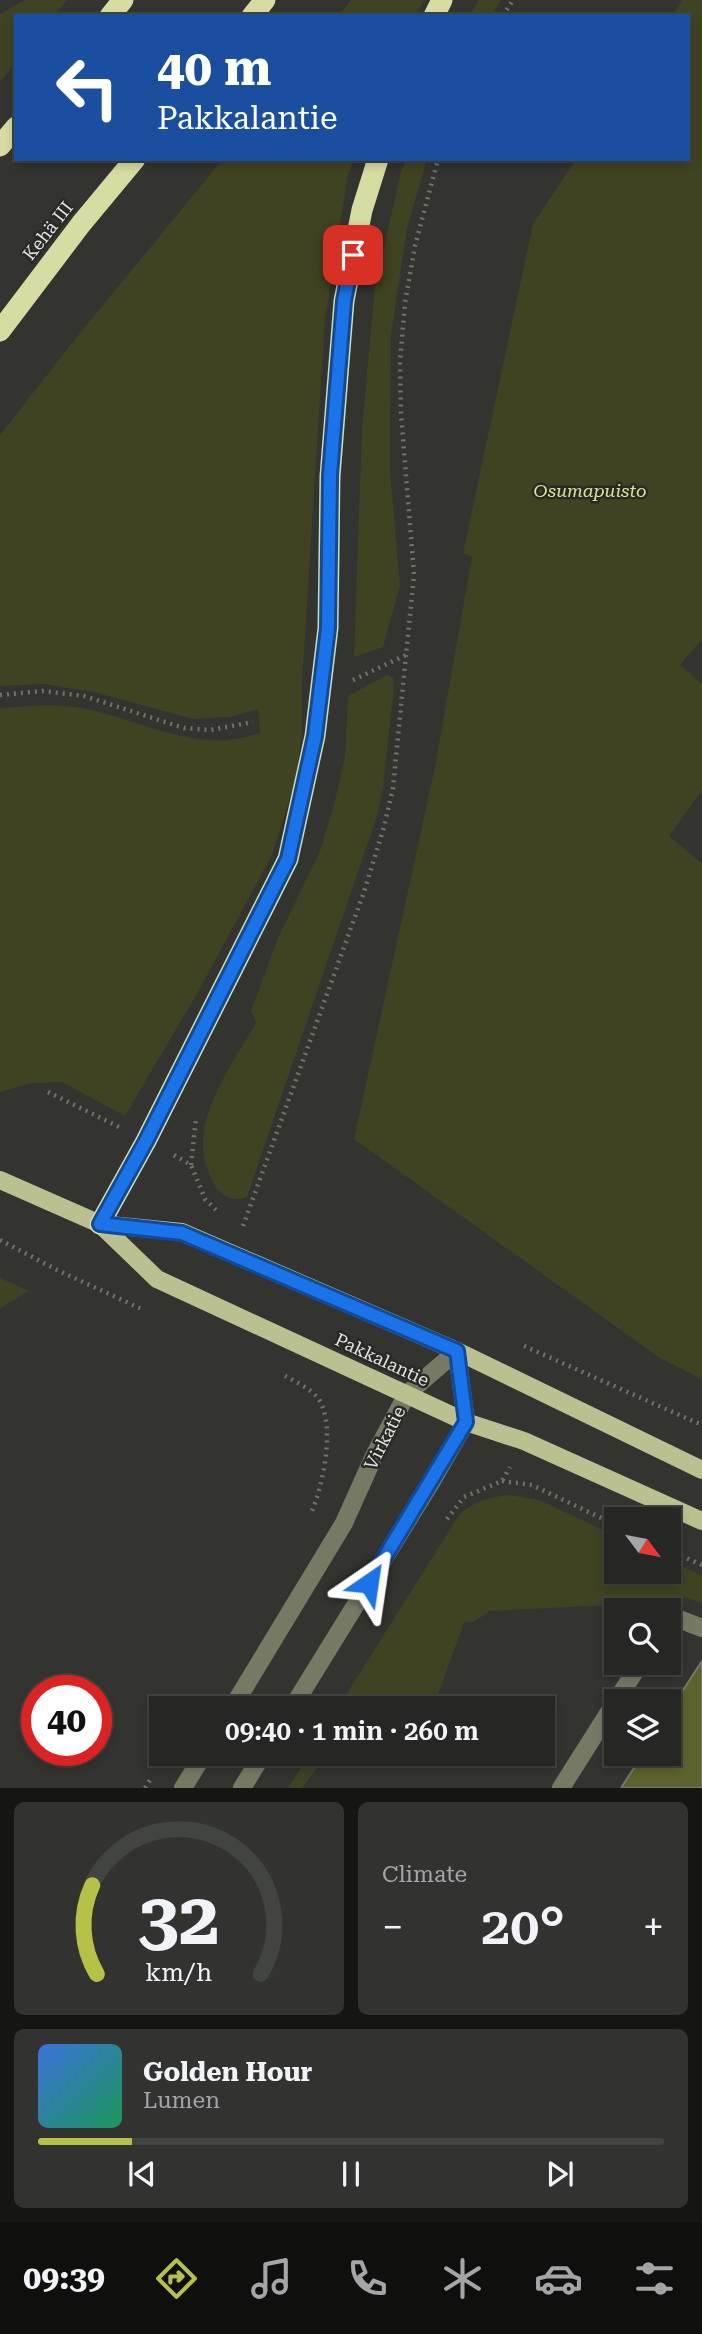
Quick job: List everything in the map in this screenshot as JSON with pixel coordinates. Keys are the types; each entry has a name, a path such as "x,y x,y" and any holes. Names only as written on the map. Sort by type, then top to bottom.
{"highway":[{"path":"112,14 123,0"},
{"path":"254,14 265,0"},
{"path":"0,146 14,129"},
{"name":"Kehä III","path":"0,331 81,224 133,161"},
{"path":"100,1224 146,1141 288,859 315,736 328,628 330,475 344,301 362,210 377,161"}],"main road":[{"name":"Pakkalantie","path":"0,1180 100,1224 182,1233 457,1351 702,1470"},
{"name":"Pakkalantie","path":"100,1224 157,1279 466,1422 524,1441 702,1521"}],"street":[{"name":"Virkatie","path":"239,1696 344,1523 375,1454 407,1394 457,1351"},
{"path":"299,1696 466,1422 457,1351"},
{"path":"681,1620 702,1628"},
{"path":"561,1788 604,1720"},
{"path":"183,1788 197,1766"},
{"path":"242,1788 256,1766"}],"path":[{"path":"231,1220 243,1227 368,879 393,788 414,575 401,413 400,362 405,303 415,246 437,161"},
{"path":"349,681 406,654"},
{"path":"0,695 42,691 84,696 184,728 210,730 253,722"},
{"path":"48,1092 191,1165"},
{"path":"196,1118 191,1165 205,1199 219,1213"},
{"path":"0,1240 154,1314"},
{"path":"521,1345 702,1425"},
{"path":"282,1374 316,1396 326,1413 326,1469 307,1521"},
{"path":"502,1481 532,1485 604,1519"},
{"path":"681,1556 702,1565"}],"green space":[{"path":"25,0 67,0 56,14 14,14 14,64 0,82 0,14"},
{"path":"351,0 424,0 417,14 340,14"},
{"path":"479,0 501,0 492,14 470,14"},
{"name":"Osumapuisto","path":"682,0 702,0 702,639 680,665 702,684 702,790 669,836 702,864 702,1379 660,1358 354,1139 435,767 472,557 463,553 533,224 575,161 690,161 690,14 673,14"},
{"path":"221,161 353,161 348,174 325,319 302,682 302,735 295,782 272,855 198,992 125,1116 62,1082 31,1083 0,1092 0,708 65,706 114,716 186,737 210,740 235,739 260,733 258,709 230,717 193,719 94,692 44,684 0,686 0,435"},
{"path":"405,161 426,161 407,228 391,335 390,471 400,586 383,647 354,657 362,428 375,287"},
{"path":"387,675 393,678 394,685 383,788 376,819 247,1197 231,1198 218,1190 208,1171 203,1152 208,1114 225,1075 256,1023 251,1011 278,938 320,851 345,757 348,696"},
{"path":"0,1278 29,1291 0,1308"},
{"path":"510,1495 539,1500 604,1530 604,1584 681,1584 681,1566 702,1576 702,1603 685,1597 604,1598 604,1605 490,1611 473,1622 464,1623 437,1696 346,1696 459,1515 470,1506"},
{"path":"302,1766 318,1766 302,1788 288,1788"}],"building":[{"path":"702,1661 702,1788 621,1788 635,1766 681,1766 681,1693"}],"route":[{"path":"353,255 344,301 330,475 328,628 315,736 288,859 146,1141 100,1224 182,1233 457,1351 466,1422 369,1583"}]}
